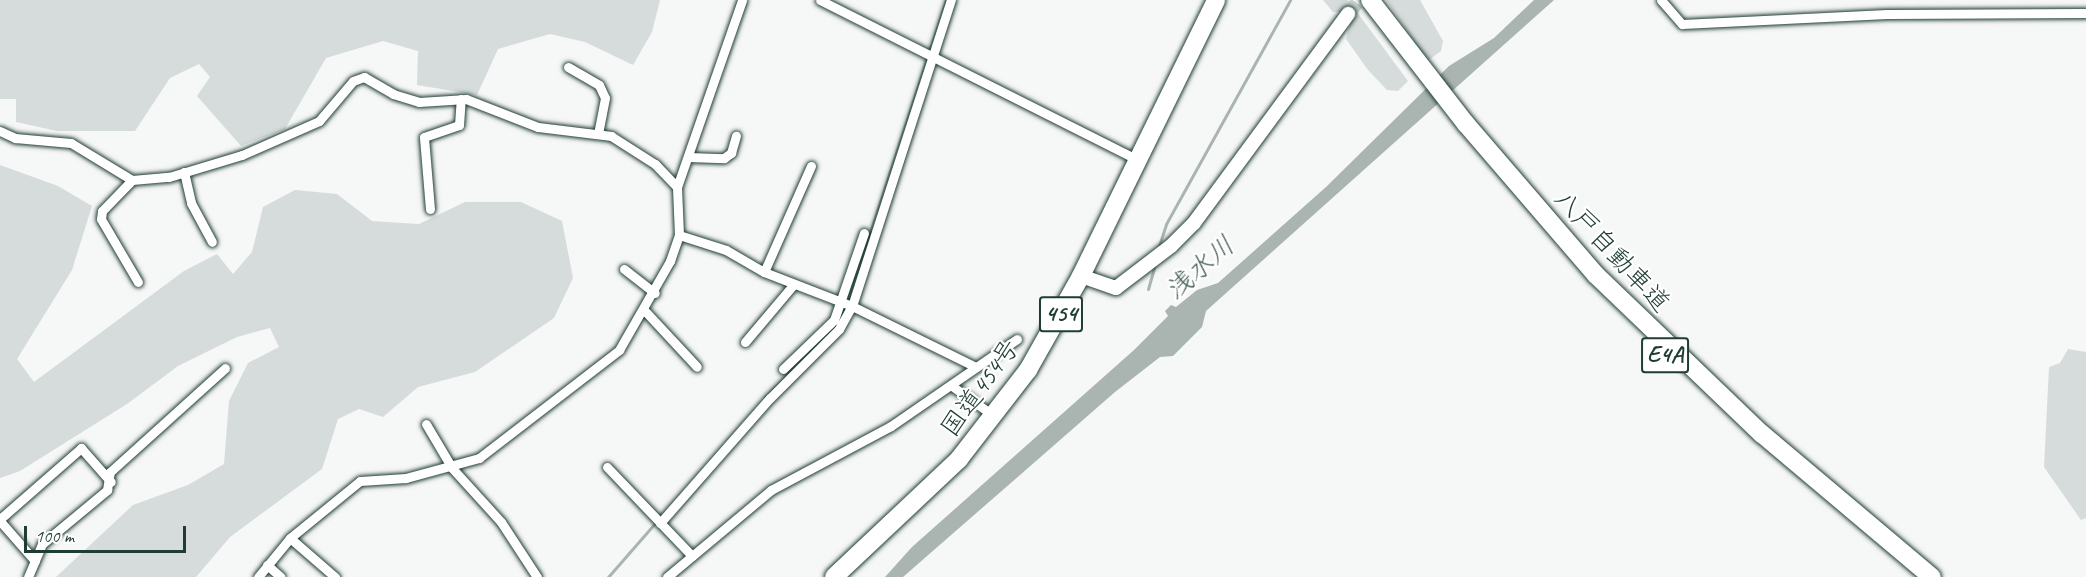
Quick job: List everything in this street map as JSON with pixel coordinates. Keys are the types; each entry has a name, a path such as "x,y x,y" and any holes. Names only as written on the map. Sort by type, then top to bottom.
{"highway":[{"name":"八戸自動車道","path":"1370,0 1403,52 1538,223 1691,381 1896,553 1919,577"},
{"name":"国道454号","path":"834,577 913,507 995,417 1082,276 1211,2"},
{"name":"八戸自動車道","path":"1354,7 1403,52"},
{"name":"八戸自動車道","path":"1896,553 1932,577"}],"street":[{"path":"258,577 290,538 360,481 452,468 479,458 504,441 550,399 620,350 655,293 679,235 677,187 742,0"},
{"path":"820,0 1138,160"},
{"path":"660,523 770,398 839,329 951,0"},
{"path":"1661,0 1682,24 1876,14 2086,13"},
{"path":"1082,276 1116,288 1171,246 1200,214 1354,7"},
{"path":"568,67 599,85 605,98 598,134"},
{"path":"138,282 101,219 102,211 132,180 184,172 242,154 319,121 353,81 364,77 393,94 419,102 461,99 538,127 598,134 629,144 677,187"},
{"path":"430,208 424,137 459,124 461,99"},
{"path":"0,131 15,138 71,143 132,180"},
{"path":"688,157 724,158 731,153 736,136"},
{"path":"764,272 811,166"},
{"path":"184,172 191,203 212,242"},
{"path":"783,369 848,304 864,233"},
{"path":"679,235 726,250 764,272 848,304 976,367"},
{"path":"624,269 655,293"},
{"path":"745,342 794,284"},
{"path":"645,311 697,367"},
{"path":"667,577 771,490 891,426 1017,339"},
{"path":"111,483 110,472 225,368"},
{"path":"952,386 995,417"},
{"path":"426,424 452,468 501,522 537,577"},
{"path":"35,561 0,520 81,448 111,483"},
{"path":"607,467 692,555"},
{"path":"28,577 42,544 111,483"},
{"path":"290,538 335,577"},
{"path":"267,565 280,577"}],"shaded area":[{"path":"0,0 660,0 652,32 633,65 585,42 550,34 498,49 477,95 417,85 418,51 383,41 326,58 285,129 241,146 197,96 210,77 199,64 170,78 135,131 57,131 16,122 16,99 0,99"},
{"path":"1323,0 1348,0 1408,81 1398,91 1387,90 1368,70 1346,39 1351,20 1345,12 1333,12"},
{"path":"1386,0 1420,0 1443,41 1441,51 1429,60 1425,57"},
{"path":"1534,0 1554,0 1206,311 1202,327 1173,356 1160,357 1115,392 903,577 885,577 912,547 1134,350 1168,316 1165,311 1171,305 1176,307 1197,290 1218,283 1326,187 1449,66 1494,38"},
{"path":"0,165 58,186 92,206 72,270 17,359 34,382 184,271 217,254 233,274 252,252 263,207 295,190 337,194 372,221 419,224 465,202 521,202 562,221 573,278 554,318 475,372 418,387 383,417 359,409 338,419 322,469 230,537 196,577 56,577 133,505 188,485 224,464 229,401 248,363 279,347 270,328 237,337 178,366 127,404 20,471 0,478"},
{"path":"2068,349 2086,352 2086,518 2081,520 2044,467 2049,367 2060,363"}],"waterway":[{"path":"847,303 946,0"},
{"path":"1158,249 1166,224 1290,0"},
{"name":"浅水川","path":"1148,289 1155,265"},
{"path":"765,397 820,342"},
{"path":"608,577 656,522"}],"tunnel":[{"path":"1348,14 1359,0"}]}
